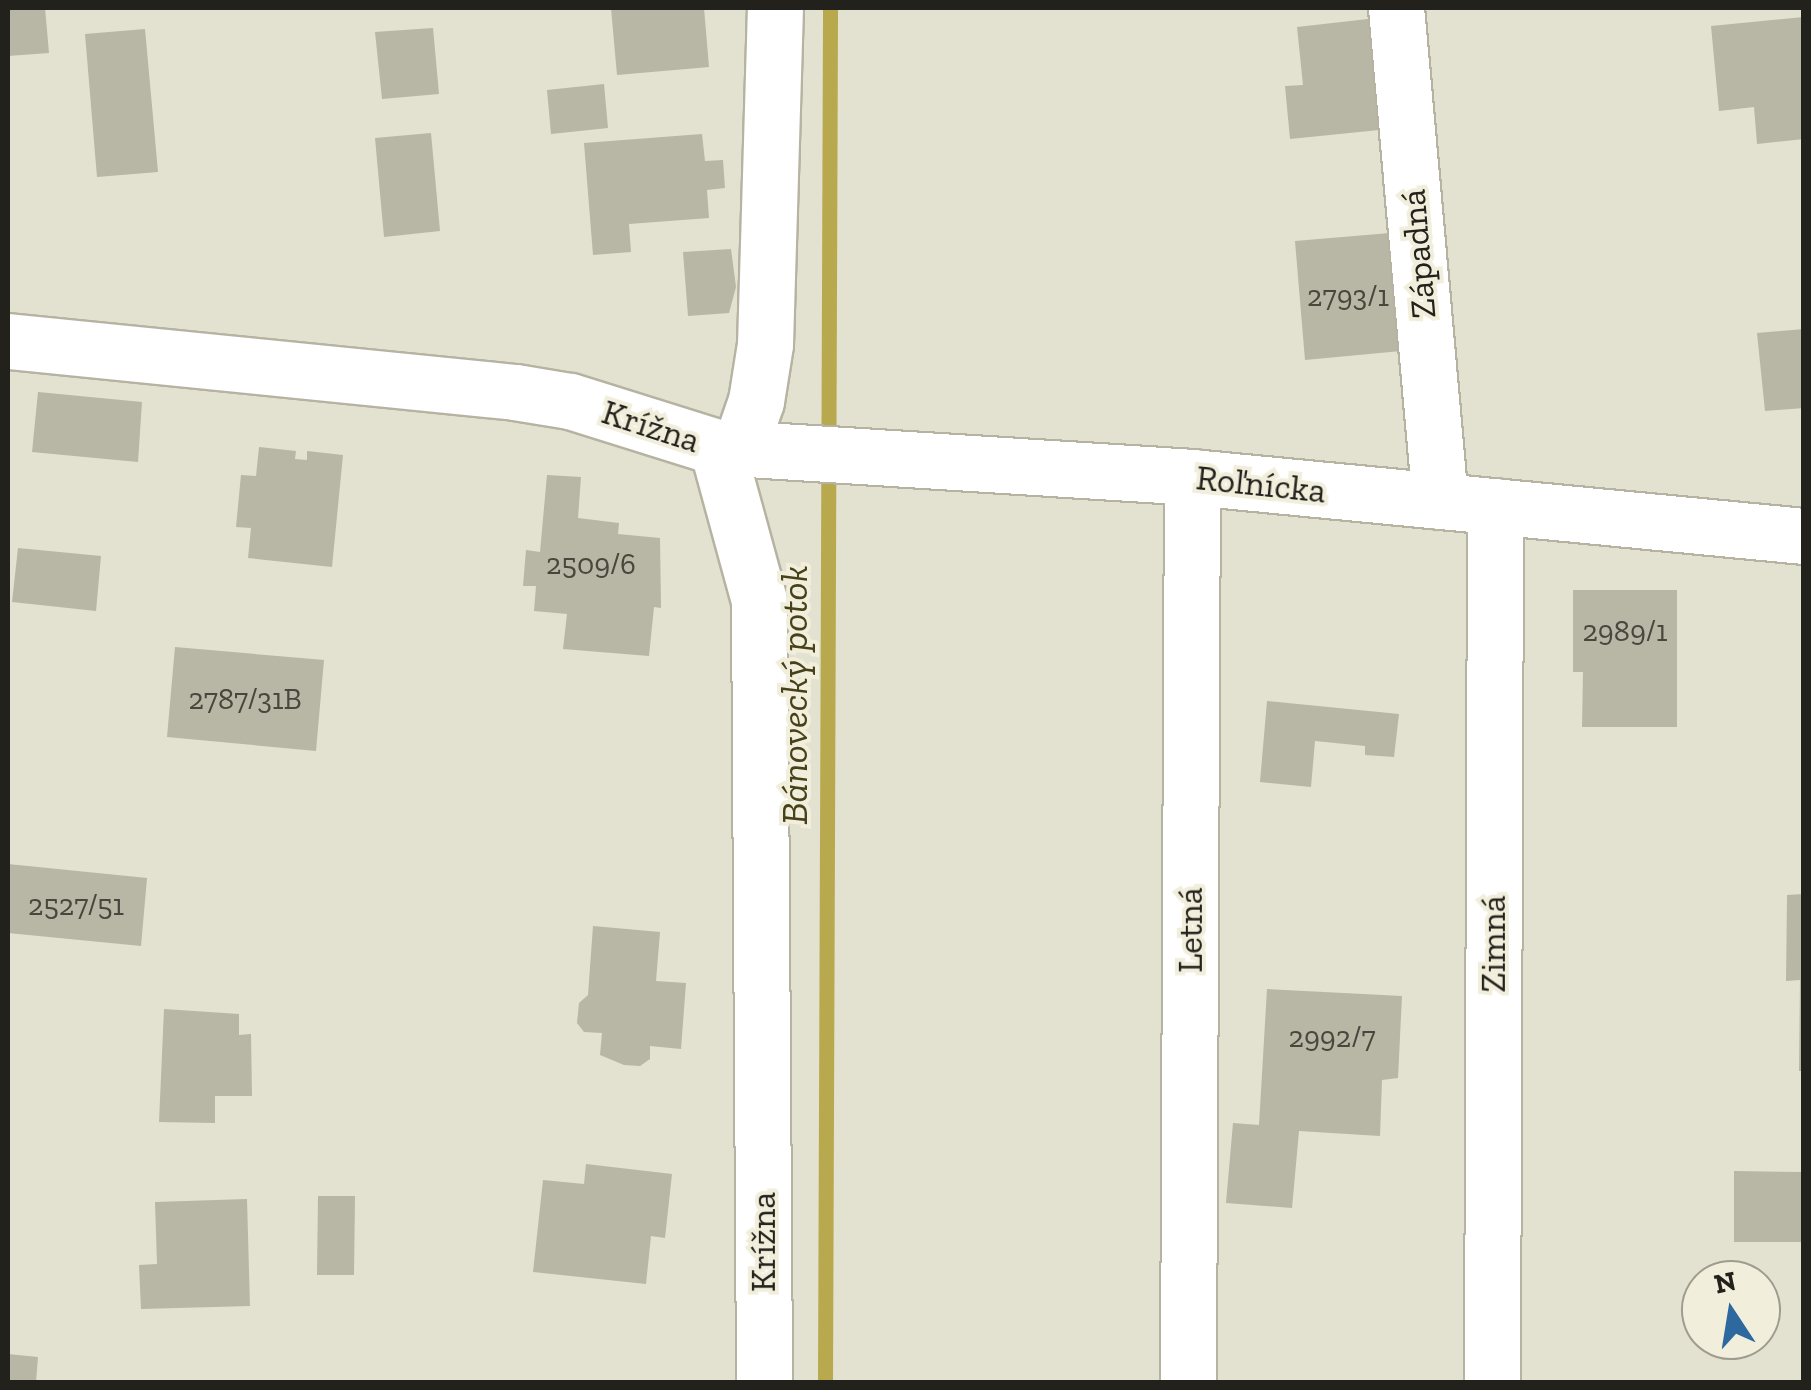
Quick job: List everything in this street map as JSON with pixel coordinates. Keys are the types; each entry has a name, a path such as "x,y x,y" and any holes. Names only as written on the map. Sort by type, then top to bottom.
{"street":[{"path":"745,451 765,344 775,8"},
{"name":"Západná","path":"1396,8 1440,501"},
{"name":"Krížna","path":"8,340 515,392 570,401 745,451 759,601 764,1382"},
{"name":"Roľnícka","path":"745,451 1192,477 1804,536"},
{"name":"Letná","path":"1188,1382 1192,477"},
{"name":"Zimná","path":"1492,1382 1495,506"}],"building":[{"path":"8,8 45,8 49,53 8,56"},
{"path":"611,8 704,8 709,67 617,75"},
{"path":"1804,17 1804,139 1757,144 1754,107 1719,111 1711,26"},
{"path":"1368,19 1379,130 1290,139 1285,86 1303,85 1297,27"},
{"path":"433,28 439,94 382,99 375,32"},
{"path":"145,29 158,172 97,177 85,34"},
{"path":"604,84 608,128 551,134 547,90"},
{"path":"431,133 440,231 384,237 375,138"},
{"path":"702,134 705,161 723,160 725,188 707,190 709,218 629,224 631,252 593,255 584,143"},
{"path":"1390,233 1401,351 1305,360 1295,241"},
{"path":"731,249 736,287 729,313 688,316 683,252"},
{"path":"1804,329 1804,408 1765,411 1757,333"},
{"path":"38,392 142,402 138,462 32,452"},
{"path":"259,447 296,451 295,459 307,460 307,451 343,455 332,567 248,558 251,528 236,527 241,475 256,476"},
{"path":"547,475 581,477 578,518 619,523 618,534 660,538 661,608 654,607 649,656 563,649 567,614 534,611 536,586 523,586 526,550 540,552"},
{"path":"18,548 101,556 96,611 12,602"},
{"path":"1573,590 1677,590 1677,727 1582,727 1583,672 1573,672"},
{"path":"175,647 324,660 316,751 167,737"},
{"path":"1267,701 1399,714 1394,757 1365,755 1365,746 1315,741 1311,787 1260,782"},
{"path":"8,864 147,878 141,946 8,933"},
{"path":"1804,894 1804,1071 1799,1071 1800,980 1786,981 1787,895"},
{"path":"593,926 660,932 656,981 686,983 681,1049 650,1046 650,1059 640,1066 624,1065 600,1055 602,1033 584,1032 577,1023 579,1003 588,995"},
{"path":"1267,989 1402,996 1398,1078 1382,1080 1380,1136 1299,1131 1292,1208 1226,1203 1233,1123 1259,1125"},
{"path":"164,1009 239,1014 239,1035 251,1034 252,1096 215,1096 215,1123 159,1122"},
{"path":"586,1164 672,1174 665,1238 651,1236 646,1284 533,1272 543,1180 584,1184"},
{"path":"1734,1171 1804,1172 1804,1242 1734,1242"},
{"path":"318,1196 355,1196 354,1275 317,1275"},
{"path":"247,1199 250,1306 141,1309 139,1265 157,1264 155,1202"},
{"path":"8,1354 38,1357 36,1382 8,1382"}],"waterway":[{"name":"Bánovecký potok","path":"825,1382 830,8"}]}
